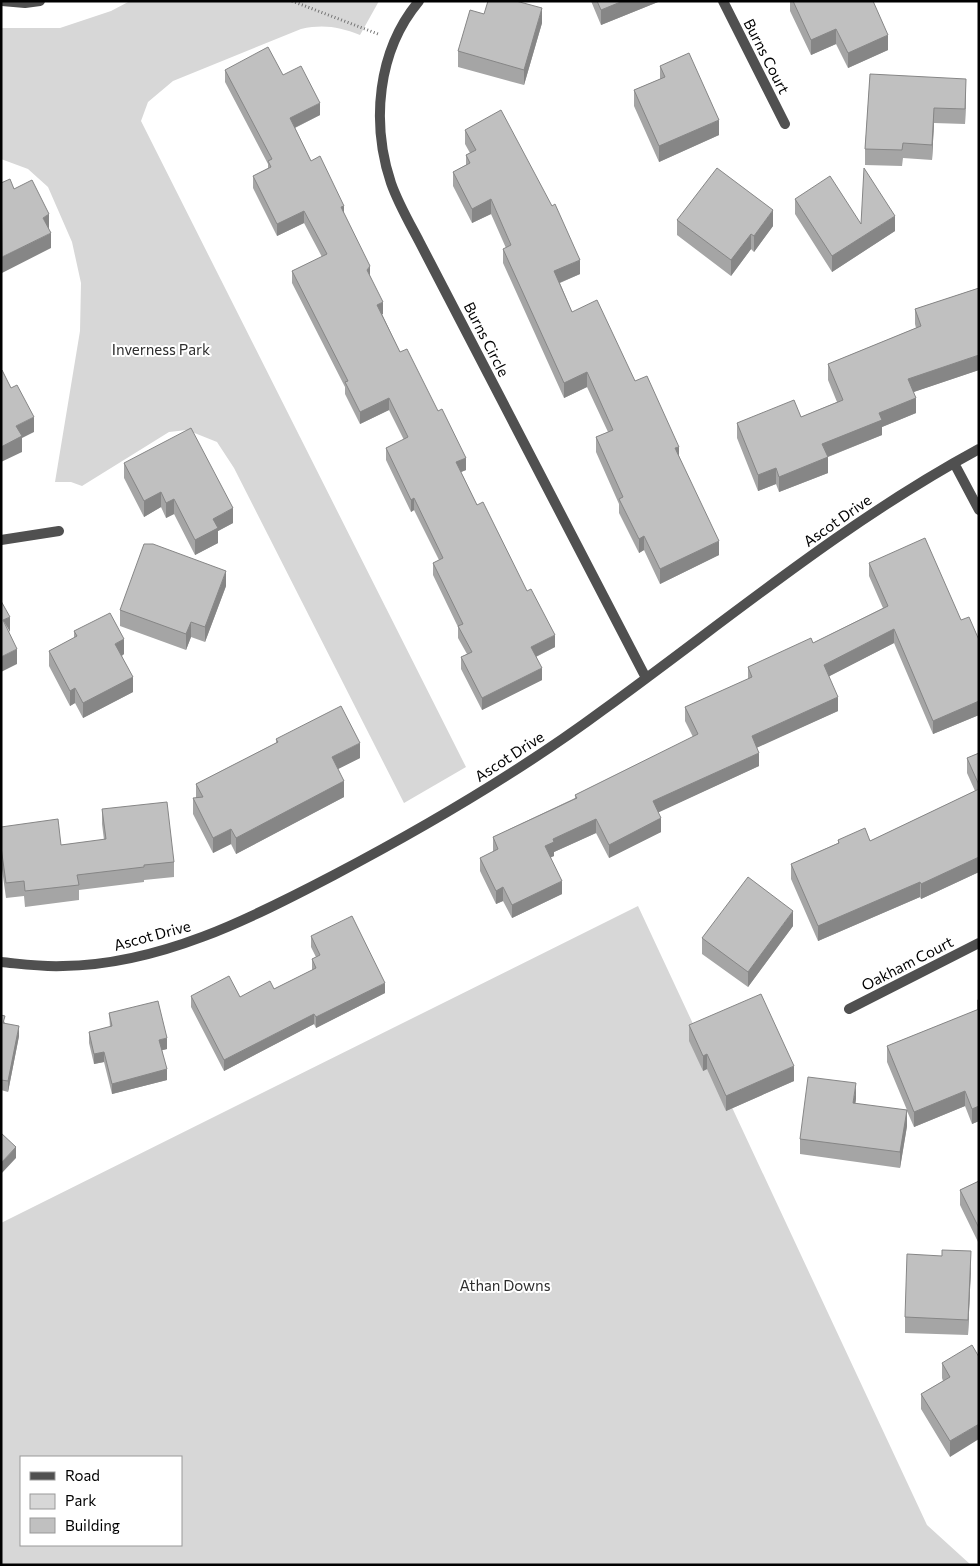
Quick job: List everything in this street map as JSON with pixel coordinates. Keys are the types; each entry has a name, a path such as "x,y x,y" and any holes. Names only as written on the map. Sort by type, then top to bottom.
{"street":[{"path":"2,1 25,3 40,1"},
{"name":"Burns Circle","path":"418,1 394,42 383,74 379,108 380,136 391,184 419,242 646,678"},
{"name":"Burns Court","path":"723,1 785,124"},
{"name":"Ascot Drive","path":"1,962 34,966 66,966 112,961 183,944 306,890 427,825 549,749 840,536 900,495 979,450"},
{"path":"954,463 979,510"},
{"path":"1,540 59,531"},
{"name":"Oakham Court","path":"849,1009 979,943"}],"path":[{"path":"292,1 367,29 394,42"}],"green space":[{"name":"Inverness Park","path":"130,1 379,1 360,35 331,27 301,29 173,81 148,102 141,121 466,767 404,803 234,468 217,442 187,430 169,432 82,486 71,482 55,482 80,331 81,283 72,242 48,187 28,169 1,159 1,28 60,28 111,11"},
{"name":"Athan Downs","path":"638,906 927,1525 971,1565 1,1565 1,1223"}],"building":[{"path":"488,1 516,1 542,8 524,70 458,51 470,10 484,14"},
{"path":"597,1 623,1 601,10"},
{"path":"793,1 873,1 888,35 848,53 836,29 811,40"},
{"path":"268,47 283,75 301,66 320,103 290,118 311,161 320,156 344,206 341,207 370,266 367,270 383,302 377,305 400,352 407,349 438,411 442,409 466,458 456,462 477,505 483,502 527,591 531,589 555,635 531,647 542,668 482,698 461,657 472,652 458,626 463,624 433,563 443,558 414,498 411,500 386,448 408,437 389,398 360,412 345,382 348,381 292,271 327,254 304,211 277,224 253,176 271,167 268,161 272,159 225,70"},
{"path":"689,53 719,120 659,146 634,90 665,77 660,66"},
{"path":"870,74 966,79 965,109 934,108 932,145 903,143 902,150 865,149"},
{"path":"501,110 552,206 555,204 580,260 554,271 572,312 597,300 635,381 647,376 679,447 675,448 719,541 660,569 644,536 639,539 619,499 623,497 596,437 613,430 587,372 564,383 503,249 511,245 491,199 472,209 453,172 470,163 466,155 476,150 465,130"},
{"path":"717,168 773,210 754,236 751,234 731,260 677,220"},
{"path":"864,168 895,216 832,256 795,199 830,176 861,224"},
{"path":"10,179 14,189 32,180 49,214 43,218 51,233 2,257 1,183"},
{"path":"979,288 979,355 908,379 916,398 879,413 882,420 822,444 828,457 779,477 776,468 758,475 737,423 794,400 801,417 843,400 828,364 921,326 915,309"},
{"path":"1,371 11,388 17,385 34,417 16,426 22,436 1,447"},
{"path":"191,428 233,508 213,519 218,528 195,540 174,499 166,503 161,492 144,501 124,463"},
{"path":"925,538 961,620 969,617 979,640 979,701 933,721 894,629 824,665 838,697 752,736 759,753 653,801 661,818 609,845 596,819 553,839 554,842 545,846 562,881 512,905 503,887 496,891 480,858 498,849 493,837 577,798 575,795 698,734 685,707 752,677 748,667 811,638 813,643 888,606 869,563"},
{"path":"144,544 153,544 226,571 205,627 191,622 186,634 120,610"},
{"path":"1,601 10,617 3,620 17,649 1,657"},
{"path":"110,613 124,639 115,644 133,677 83,703 75,688 70,691 49,651 77,636 74,631"},
{"path":"341,706 360,743 332,757 344,781 236,838 231,829 213,838 193,798 203,797 196,784 278,742 276,739"},
{"path":"979,753 979,785 967,758"},
{"path":"979,789 979,857 921,884 920,882 818,926 791,864 839,843 838,840 865,828 870,841"},
{"path":"167,802 174,862 77,875 79,885 25,891 24,881 6,883 1,847 1,827 58,819 61,845 106,839 102,809"},
{"path":"748,877 793,911 748,972 702,938"},
{"path":"352,916 385,983 316,1017 314,1014 224,1060 191,996 229,976 240,997 270,981 274,989 316,968 312,959 320,955 311,936"},
{"path":"761,994 794,1066 726,1096 707,1054 703,1056 689,1025"},
{"path":"158,1001 167,1038 159,1040 167,1069 112,1084 104,1052 94,1054 89,1032 112,1026 109,1013"},
{"path":"979,1009 979,1106 972,1109 965,1091 914,1112 887,1046"},
{"path":"1,1015 5,1016 3,1023 19,1026 8,1081 1,1080"},
{"path":"808,1077 856,1083 853,1103 907,1110 900,1152 800,1139"},
{"path":"1,1133 16,1147 1,1163"},
{"path":"979,1181 979,1228 960,1190"},
{"path":"942,1250 971,1251 968,1320 905,1317 907,1254 942,1256"},
{"path":"972,1345 979,1357 979,1424 950,1441 921,1394 950,1377 942,1363"}]}
